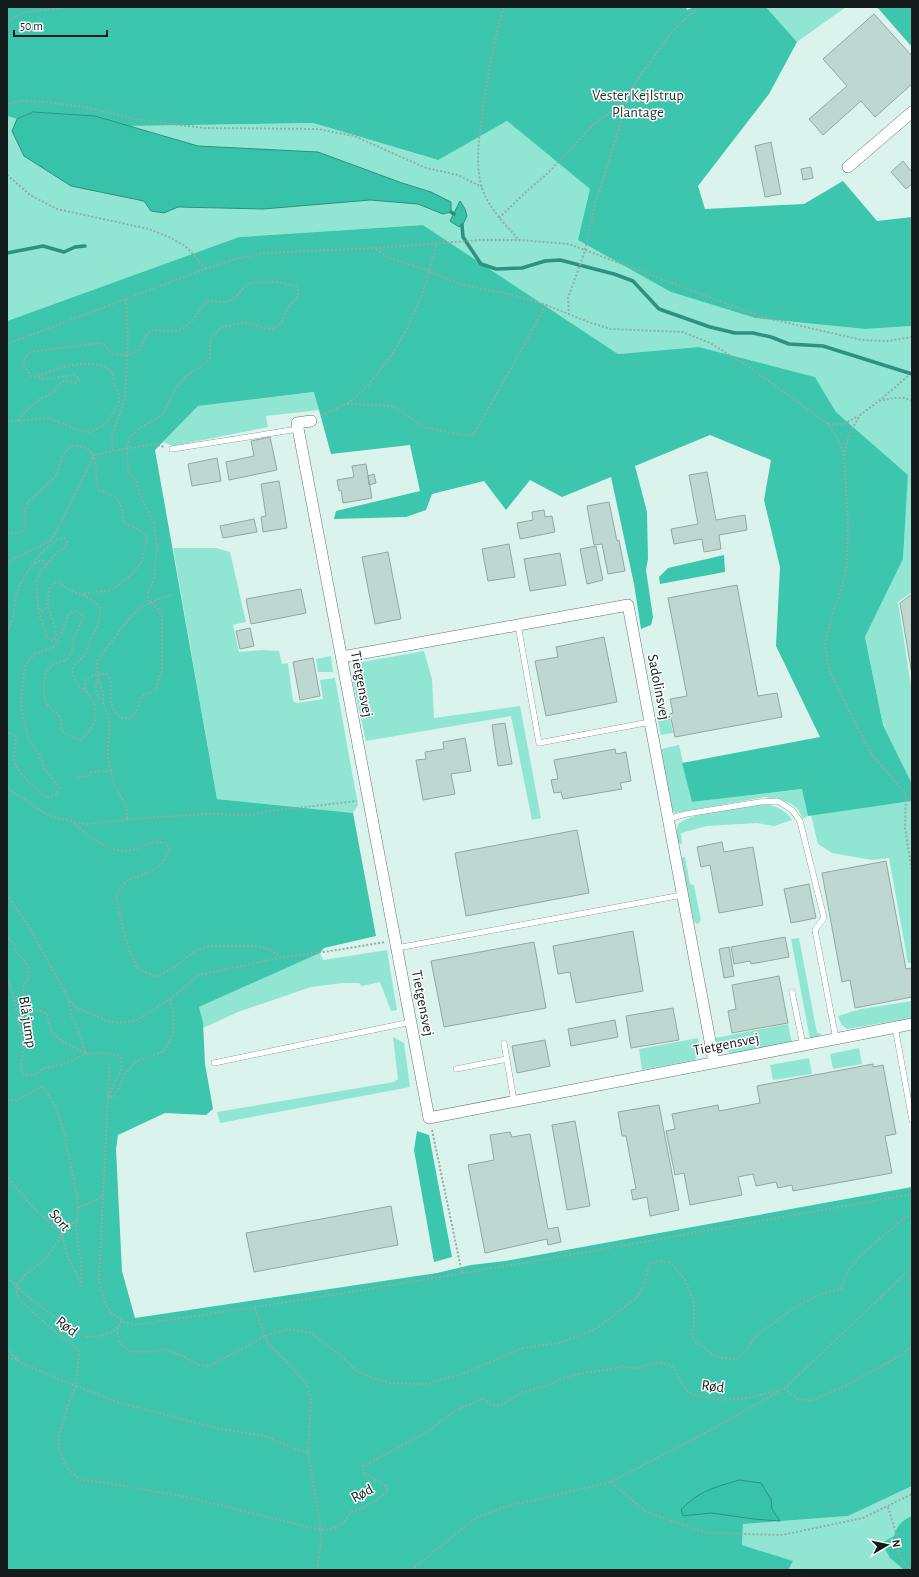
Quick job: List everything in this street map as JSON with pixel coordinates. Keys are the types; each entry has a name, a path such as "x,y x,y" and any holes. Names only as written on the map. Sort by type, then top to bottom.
{"street":[{"path":"848,167 912,112"},
{"path":"298,429 297,423 311,421"},
{"name":"Tietgensvej","path":"298,429 429,1118 912,1024"},
{"name":"Sadolinsvej","path":"342,657 628,604 714,1062"}],"lane":[{"path":"172,450 298,429"},
{"path":"518,625 539,744 650,722"},
{"path":"668,819 686,814 760,802 778,801 792,810 800,821 824,918 816,930 836,1038"},
{"path":"396,944 682,895"},
{"path":"792,992 803,1045"},
{"path":"214,1063 411,1022"},
{"path":"895,1027 912,1120"},
{"path":"504,1043 514,1101"},
{"path":"456,1069 507,1059"}],"path":[{"path":"7,22 22,13 69,7"},
{"path":"504,7 491,56 478,139 482,187 488,202 498,218 519,240"},
{"path":"569,315 568,298 585,251 595,205 628,99 637,80 673,30 699,7"},
{"path":"498,218 527,190 548,173 594,124 628,99"},
{"path":"7,104 23,101 49,102 101,110 134,120 203,128 318,129 354,136 426,168 458,175 482,187"},
{"path":"7,175 30,195 57,209 149,229 169,237 185,246 196,256 205,269"},
{"path":"7,344 205,269 236,259 264,253 376,248 480,240 519,240 569,244 762,317 862,340 886,341 912,338"},
{"path":"347,404 381,370 397,346 418,305 436,244"},
{"path":"376,248 387,257 429,271 459,284 513,295 546,305 569,315 612,329 683,332 710,343 751,368 828,424 837,438 844,455"},
{"path":"114,451 112,435 125,399 128,338 126,299"},
{"path":"311,421 335,408 347,404 381,405 395,407 423,427 462,435 471,435 476,431 546,305"},
{"path":"7,422 49,418 76,429 90,432 103,426 113,414 119,401 119,395 112,372 101,366 76,364 58,368 37,377 45,379 75,375 78,376 79,380 76,383 64,381 59,384 54,392 40,399 18,420"},
{"path":"828,424 844,424 860,415 908,376"},
{"path":"879,401 894,398 905,398 912,401"},
{"path":"860,415 849,435 844,455 848,525 847,564 842,588 832,615 825,645 829,670 873,756 906,794 906,828 912,871"},
{"path":"94,455 155,444 172,450"},
{"path":"7,532 13,534 22,532 26,528 25,511 28,502 56,476 63,455 71,446 82,445 91,450 94,455 96,479 100,490 116,497 122,508 124,524 134,527 148,537 142,561 132,574 112,590 80,595"},
{"path":"7,562 50,541 61,523 94,455"},
{"path":"7,633 13,619 18,590 33,565 46,548 61,538 65,538 67,542 66,547 57,552 36,581 38,607 47,637 50,640 54,640 56,637 56,630 48,606 47,596 51,585 60,582 72,592 92,599 99,607 100,616 86,653 74,666 72,672 76,684 88,694 93,702 96,714 95,724 87,735 80,740 71,737 65,734 61,728 62,722 58,713 45,700 45,674 53,664 67,660 72,652 73,639 83,619 81,613 75,611 69,613 58,641 53,647 35,654 30,658 25,666 22,686 22,712 28,738 39,755 46,771 58,786 59,789 56,795 45,797 18,768 14,760 17,742 15,736 7,734"},
{"path":"33,565 41,560 45,563 44,568"},
{"path":"127,820 127,808 114,784 108,758 109,722 103,702 103,692 98,678 97,661 137,610 151,602 173,594"},
{"path":"38,607 44,611 48,606"},
{"path":"98,678 95,688 98,697 103,702"},
{"path":"7,759 7,770"},
{"path":"77,776 79,778 89,776 91,772 111,771"},
{"path":"7,788 27,803 49,816 73,823 86,824 208,814 250,815 270,811 369,800"},
{"path":"73,823 92,838 109,848 131,850 155,841 164,842 170,850 162,864 152,871 126,881 116,896 119,914 130,950 138,968 155,977 175,967 196,950 211,946 255,946 269,949 282,957"},
{"path":"7,894 30,930 69,1000 76,1007 107,1021 119,1023 137,1020 170,999 199,975 279,958 396,944"},
{"path":"7,934 14,944 16,952 26,962 28,968 29,977 23,986 25,1004 27,1007 47,1014 48,1023 56,1037 64,1044 86,1054 111,1053 120,1058 122,1064 120,1072 108,1097"},
{"name":"Blå jump","path":"7,977 13,993 24,1049 21,1071 25,1076 36,1074 44,1068 61,1065 86,1054"},
{"path":"108,1097 115,1096 126,1073 137,1061 164,1051 172,1037 174,1016 170,999"},
{"path":"69,1000 68,1007 86,1054"},
{"path":"109,1068 99,1279 105,1303 113,1315 121,1321 133,1325 255,1308 912,1194"},
{"path":"7,1099 18,1099 40,1087 44,1088 56,1108 64,1132 78,1208 77,1219 62,1235 44,1261 27,1273 16,1286"},
{"path":"429,1118 462,1273"},
{"name":"Sort","path":"7,1174 12,1183 32,1206 62,1235 67,1255 82,1287 81,1259 76,1230 77,1219"},
{"path":"78,1208 102,1197"},
{"name":"Rød","path":"121,1321 117,1332 119,1342 130,1351 145,1352 167,1350 185,1357 199,1365 210,1366 265,1336 288,1329 311,1333 339,1354 356,1371 373,1378 390,1383 427,1384 462,1374 523,1348 559,1343 596,1329 637,1296 643,1288 650,1263 659,1261 670,1263 685,1280 694,1302 694,1323 692,1335 696,1342 718,1358 737,1359 748,1348 756,1336 798,1305 825,1293 841,1289 848,1271 859,1257 904,1218 912,1215"},
{"path":"411,1570 477,1517 505,1507 611,1482 720,1425 784,1389 912,1267"},
{"path":"7,1277 26,1295 74,1332 88,1337 101,1336 113,1332 121,1321"},
{"name":"Rød","path":"16,1286 18,1298 52,1329 79,1350 76,1386 70,1399 58,1437 60,1453 67,1468 80,1480 107,1483 182,1496 320,1530 333,1529 346,1519 351,1512 378,1500 388,1491 386,1486 364,1473 363,1466 424,1434 455,1411 484,1398 490,1404 496,1406 505,1403 522,1392 546,1386 578,1374 613,1370 623,1366 630,1369 655,1363 664,1363 671,1366 688,1392 720,1400 751,1398 784,1389"},
{"path":"255,1308 267,1342 307,1385 311,1400 308,1453 320,1521 321,1542 317,1570"},
{"path":"784,1389 798,1399 811,1401 845,1386 888,1361 902,1355 912,1345"},
{"path":"7,1348 17,1359 25,1364 120,1403 216,1428 265,1436 308,1453"},
{"path":"7,1358 17,1359"},
{"path":"611,1482 646,1512 708,1533 782,1534 863,1518 912,1494"},
{"path":"888,1506 897,1536 899,1556 911,1570"}],"shaded area":[{"path":"766,7 846,7 797,42"},
{"path":"33,112 95,116 198,146 318,152 431,192 451,202 451,212 443,214 418,204 370,200 263,209 178,207 164,213 151,211 144,201 71,186 24,156 12,131 17,119"},
{"path":"7,116 17,119 95,116 125,126 313,123 437,160 507,121 590,189 671,292 755,318 865,329 912,326 912,592 898,602 912,692 912,784 883,725 865,637 903,559 908,475 836,412 815,377 699,347 618,354 423,225 239,237 7,321"},
{"path":"460,201 467,216 463,224 459,227 450,221"},
{"path":"315,392 319,410 266,416 268,427 173,446 163,442 198,406"},
{"path":"173,548 216,548 230,552 246,622 233,625 239,652 262,650 279,651 282,664 288,663 293,701 297,703 323,699 320,680 335,678 358,805 353,813 217,799"},
{"path":"424,651 432,679 434,718 520,706 541,818 532,820 511,716 366,741 352,678 362,662"},
{"path":"331,656 333,672 318,672 316,659"},
{"path":"669,714 673,733 661,735 657,716"},
{"path":"679,745 692,802 803,789 808,816 803,819 798,809 790,803 765,797 675,813 671,809 661,749"},
{"path":"912,801 912,963 908,963 889,858 872,860 832,853 818,844 811,815"},
{"path":"764,804 780,809 792,820 774,826 757,823 707,826 681,833 682,844 677,843 676,832 678,824 686,819 731,808"},
{"path":"685,857 690,884 694,885 701,920 698,924 694,922 681,858"},
{"path":"799,938 817,1033 820,1033 821,1037 810,1039 791,939"},
{"path":"387,950 397,1010 391,1011 380,982 362,986 359,983 343,983 311,987 238,1012 203,1028 199,1007 320,953 323,960"},
{"path":"912,1001 912,1018 847,1029 841,1024 838,1016 861,1009"},
{"path":"788,1024 792,1043 735,1054 720,1049 715,1038"},
{"path":"393,1037 404,1043 410,1087 220,1123 217,1112 394,1082 398,1079"},
{"path":"698,1038 699,1046 695,1060 642,1070 639,1049"},
{"path":"859,1048 862,1064 833,1069 830,1054"},
{"path":"809,1058 812,1074 773,1080 770,1065"},
{"path":"739,1480 761,1483 771,1499 772,1509 780,1521 711,1513 683,1516 681,1510 694,1498 708,1490"},
{"path":"912,1486 912,1516 901,1523 895,1533 890,1558 904,1570 788,1570 792,1561 742,1545 743,1524 848,1516"}],"green space":[{"name":"Vester Kejlstrup Plantage","path":"7,7 686,7 687,10 694,7 766,7 797,42 769,94 698,186 705,209 804,204 843,181 877,221 912,217 912,326 865,329 755,318 671,292 578,240 590,189 507,121 438,160 313,123 125,126 95,116 33,112 17,119 7,116"},
{"path":"877,7 912,7 912,47"},
{"path":"423,225 618,354 699,347 815,377 836,412 908,475 903,559 865,637 883,725 912,784 912,801 808,816 802,789 692,802 682,763 820,737 776,646 780,567 764,500 771,460 710,435 635,466 647,512 648,559 646,570 653,617 651,625 641,629 634,584 611,477 562,497 530,480 506,510 484,481 432,494 426,510 406,517 334,519 336,511 420,491 410,445 331,454 314,392 198,406 155,450 217,799 353,813 376,936 324,948 320,953 199,1007 203,1023 205,1064 213,1109 206,1115 165,1113 118,1135 116,1149 122,1271 135,1318 437,1273 471,1265 505,1261 912,1187 912,1486 848,1516 743,1524 742,1545 793,1561 788,1570 7,1570 7,321 239,237"},
{"path":"724,555 725,572 660,584 659,577 668,568"},
{"path":"417,1131 429,1135 452,1257 434,1262 414,1150"},
{"path":"912,1516 912,1570 904,1570 890,1558 882,1543 894,1536 900,1524 905,1519"}],"building":[{"path":"874,14 912,56 912,84 875,117 861,101 823,135 809,119 847,86 823,59"},
{"path":"771,142 781,194 765,197 755,146"},
{"path":"903,161 912,172 912,184 906,189 891,172"},
{"path":"811,167 813,178 803,180 801,169"},
{"path":"270,437 277,470 229,480 226,462 254,456 251,441"},
{"path":"217,458 221,481 192,486 188,464"},
{"path":"366,464 372,498 343,503 341,490 339,491 337,480 354,477 352,466"},
{"path":"707,472 716,520 745,515 747,530 719,535 721,549 704,552 702,539 674,544 671,529 698,524 689,475"},
{"path":"374,474 376,483 369,485 368,476"},
{"path":"279,481 287,528 263,532 261,517 266,516 261,484"},
{"path":"609,502 625,571 608,574 602,544 594,545 587,506"},
{"path":"544,510 545,517 552,516 555,532 520,539 517,523 533,520 532,512"},
{"path":"254,519 257,532 223,538 220,526"},
{"path":"509,544 515,577 488,581 482,549"},
{"path":"596,546 603,580 587,584 580,549"},
{"path":"388,552 401,619 375,624 362,557"},
{"path":"560,553 566,585 530,591 524,559"},
{"path":"737,585 758,696 777,693 782,717 675,737 670,714 673,713 670,699 687,696 668,598"},
{"path":"301,589 306,613 251,624 246,599"},
{"path":"912,594 912,675 900,603"},
{"path":"250,628 254,646 240,649 236,631"},
{"path":"604,637 617,702 546,716 535,661 558,657 556,647"},
{"path":"313,658 320,696 300,700 293,662"},
{"path":"505,723 512,764 498,766 492,725"},
{"path":"465,738 471,771 451,774 455,794 423,800 416,760 426,759 425,752 444,749 443,742"},
{"path":"615,749 616,754 626,752 631,781 620,783 622,789 563,799 561,792 554,793 551,780 558,779 554,760"},
{"path":"577,830 589,893 466,916 455,853"},
{"path":"722,842 724,852 753,847 763,905 719,913 710,865 701,867 697,847"},
{"path":"886,861 906,969 912,968 912,997 855,1008 850,980 842,982 822,873"},
{"path":"809,884 816,918 791,923 784,889"},
{"path":"633,931 643,991 576,1003 570,972 558,974 553,946"},
{"path":"785,937 789,957 751,964 750,961 734,964 731,947"},
{"path":"534,942 546,1008 444,1027 431,961"},
{"path":"729,947 734,976 724,978 719,949"},
{"path":"779,976 788,1023 732,1033 728,1011 736,1009 732,985"},
{"path":"673,1008 679,1040 631,1048 626,1016"},
{"path":"615,1020 618,1037 571,1046 568,1029"},
{"path":"545,1040 550,1066 517,1073 512,1046"},
{"path":"873,1064 873,1067 883,1065 896,1134 885,1136 892,1173 793,1191 792,1185 778,1188 776,1182 756,1186 753,1174 738,1177 742,1195 690,1205 684,1173 675,1175 666,1131 675,1129 672,1114 718,1105 719,1111 760,1103 757,1086"},
{"path":"659,1105 679,1210 650,1216 647,1197 633,1200 631,1190 636,1189 626,1136 622,1136 618,1112"},
{"path":"575,1121 590,1206 567,1210 552,1125"},
{"path":"510,1132 512,1137 530,1134 548,1229 558,1227 561,1242 548,1245 547,1239 485,1253 468,1165 494,1160 490,1135"},
{"path":"391,1206 398,1245 254,1272 246,1233"}],"waterway":[{"path":"462,225 463,237 481,264 496,269 522,268 545,261 560,260 614,274 633,281 659,309 710,327 735,333 753,333 771,337 789,344 823,346 912,374"},
{"path":"7,253 43,246 64,252 75,247 85,246"}]}
